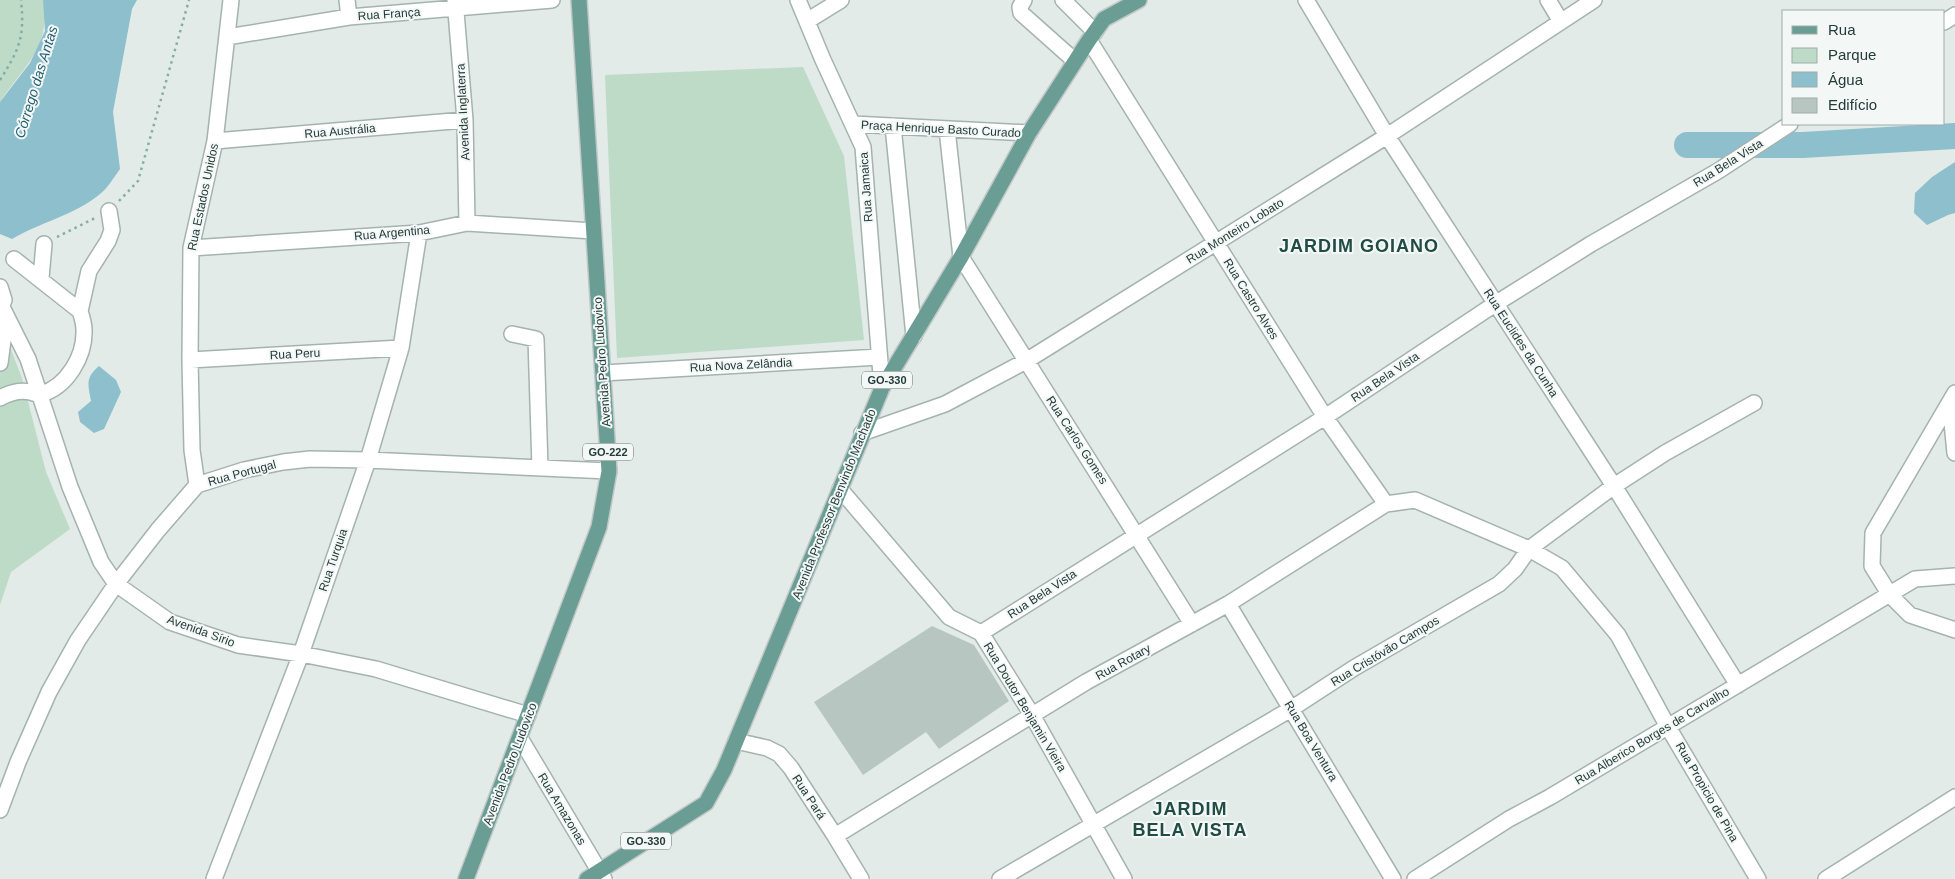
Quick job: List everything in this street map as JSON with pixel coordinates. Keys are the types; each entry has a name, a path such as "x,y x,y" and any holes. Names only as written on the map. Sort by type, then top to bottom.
{"main road":[{"name":"Avenida Pedro Ludovico","path":"466,879 599,528 610,471 579,0"},
{"name":"Avenida Professor Benvindo Machado","path":"597,876 706,803 724,770 882,388 961,257 1029,133 1075,61 1104,19 1140,0"}],"street":[{"name":"Rua Estados Unidos","path":"197,485 192,450 190,248 215,141 231,0"},
{"path":"348,0 349,17"},
{"name":"Rua França","path":"226,37 349,17 455,4 552,0"},
{"name":"Rua Jamaica","path":"798,0 863,146 882,388"},
{"path":"807,21 840,0"},
{"path":"1024,0 1020,7 1021,14 1075,61"},
{"name":"Rua Castro Alves","path":"1064,0 1092,36 1216,244 1325,417 1386,504"},
{"name":"Rua Euclides da Cunha","path":"1306,0 1387,136 1614,486 1738,685"},
{"path":"1548,0 1560,20"},
{"name":"Rua Monteiro Lobato","path":"862,433 945,404 1026,361 1387,136 1560,20 1594,0"},
{"name":"Avenida Inglaterra","path":"455,4 465,120 467,223"},
{"name":"Rua Austrália","path":"215,141 465,120"},
{"name":"Praça Henrique Basto Curado","path":"853,124 1029,133"},
{"name":"Rua Bela Vista","path":"981,633 1325,417 1495,304 1591,244 1718,171 1788,125"},
{"path":"893,126 914,336"},
{"path":"946,129 961,257"},
{"path":"0,398 21,391 39,395 56,387 69,376 78,359 84,331 80,310 89,271 108,241 112,230 109,211"},
{"name":"Rua Argentina","path":"190,248 419,232 467,223 593,231"},
{"name":"Rua Turquia","path":"214,879 301,654 368,460 401,348 419,232"},
{"path":"41,278 44,244"},
{"name":"Rua Carlos Gomes","path":"961,257 1192,624"},
{"path":"14,259 80,310"},
{"path":"0,287 3,293 0,363"},
{"name":"Avenida Sírio","path":"3,311 28,359 70,488 101,562 116,584 170,622 238,645 301,654 376,669 528,715"},
{"path":"512,334 536,339 540,468"},
{"name":"Rua Peru","path":"190,360 401,348"},
{"name":"Rua Nova Zelândia","path":"603,373 880,357"},
{"path":"1952,397 1955,453"},
{"path":"1952,397 1873,533 1872,566 1890,595 1910,614 1955,630"},
{"name":"Rua Cristóvão Campos","path":"1000,879 1291,709 1354,668 1498,584 1515,569 1529,549 1614,486 1665,453 1754,403"},
{"name":"Rua Portugal","path":"0,810 18,762 49,692 78,640 116,584 158,530 197,485 244,470 282,462 310,459 610,471"},
{"name":"Rua Doutor Benjamin Vieira","path":"840,489 949,617 981,633 1032,715 1124,879"},
{"name":"Rua Rotary","path":"835,836 1086,682 1228,604 1386,504 1415,500"},
{"name":"Rua Propicio de Pina","path":"1415,500 1529,549 1562,568 1618,635 1668,727 1758,879"},
{"name":"Rua Alberico Borges de Carvalho","path":"1415,879 1509,819 1915,580 1955,576"},
{"name":"Rua Boa Ventura","path":"1228,604 1393,879"},
{"name":"Rua Amazonas","path":"520,738 597,876"},
{"name":"Rua Pará","path":"736,741 767,748 779,754 835,836 861,879"},
{"path":"1826,879 1955,798"}],"path":[{"path":"0,80 21,43 23,17 21,0"},
{"path":"44,244 109,211 138,181 189,0"}],"green space":[{"path":"0,0 43,0 45,16 43,31 34,56 0,102"},
{"path":"803,67 844,156 864,340 617,358 605,75"},
{"path":"0,321 22,378 46,472 70,529 11,572 0,605"}],"water":[{"name":"Córrego das Antas","path":"43,0 137,0 132,9 113,112 120,169 106,189 80,208 12,239 0,234 0,102 30,63 45,31"},
{"path":"1955,162 1955,213 1927,225 1914,213 1915,193 1932,177"},
{"path":"99,366 116,380 121,392 104,429 94,433 80,422 78,412 91,401 89,382 91,374"}],"building":[{"path":"932,626 974,645 1009,701 939,749 926,732 863,775 814,702"}],"waterway":[{"path":"1687,145 1803,145 1955,136"}],"district":[{"name":"JARDIM GOIANO","path":"1359,246"},
{"name":"JARDIM BELA VISTA","path":"1190,820"}]}
